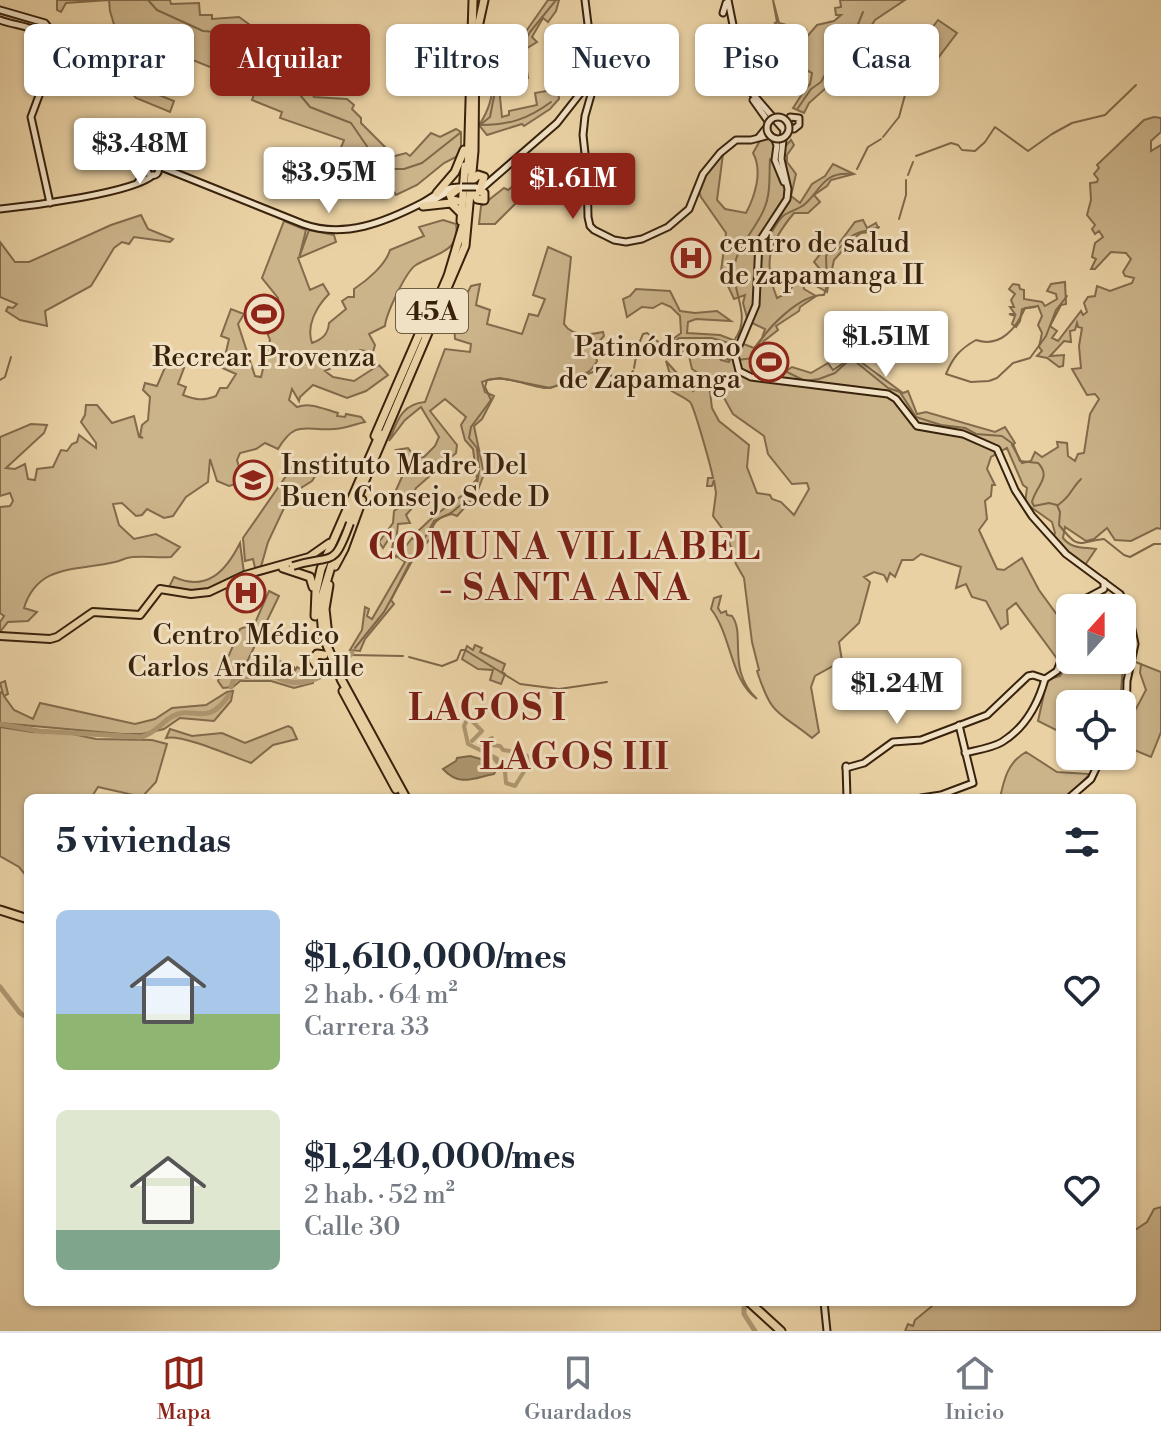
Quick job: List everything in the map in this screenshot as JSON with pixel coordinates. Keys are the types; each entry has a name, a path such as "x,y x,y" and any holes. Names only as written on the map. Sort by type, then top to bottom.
{"highway":[{"name":"45A","path":"463,196 465,148 462,124 472,0"},
{"name":"45A","path":"404,794 341,679 324,655 315,621 315,598 319,576 347,521 390,410 448,276 463,196 472,0"},
{"name":"45A","path":"479,24 484,0"},
{"name":"45A","path":"447,296 463,254 470,216 475,96"},
{"name":"45A","path":"330,663 320,617 321,596 349,507 463,260 478,186 479,96"},
{"path":"437,193 455,172 465,148"},
{"path":"423,206 451,203 459,208 463,196"},
{"path":"315,621 311,603 313,587 447,270 463,196"},
{"path":"437,293 448,276"},
{"path":"325,609 334,567 447,296"},
{"path":"380,424 390,410"},
{"path":"347,521 349,507 366,490"},
{"path":"283,568 310,577 313,587"},
{"path":"324,655 317,654 313,660 317,666 330,663 326,581"},
{"path":"341,679 378,734 404,794"},
{"path":"0,908 24,917"},
{"path":"751,1306 774,1331"},
{"path":"751,1306 781,1331"}],"main road":[{"path":"585,0 588,24"},
{"path":"723,13 725,3"},
{"path":"725,3 740,79 767,119 784,130 781,159 788,193 783,208 759,242 756,305 735,355 737,368 751,377 888,394 920,428 958,433 994,446 1000,453 1017,495 1032,516 1066,554 1103,586"},
{"path":"725,3 744,82 767,119 777,145 777,167 785,182"},
{"path":"0,10 49,25 54,35 51,62 31,119 48,202"},
{"path":"15,25 8,18 18,15"},
{"path":"0,20 24,28"},
{"path":"36,20 41,24"},
{"path":"36,96 28,115 48,202"},
{"path":"463,196 559,122 579,96"},
{"path":"591,96 583,135 590,226 602,235 620,241 652,236 680,219 693,204 703,174 716,156 736,140 772,136 782,138 786,135 792,115"},
{"path":"752,98 781,128 783,139 778,158 785,182 783,203 763,229 756,244 752,310 732,358 737,373 751,380 888,396 918,429 962,436 991,447 997,453 1014,496 1024,511 1069,560 1122,597 1135,639 1127,690"},
{"path":"767,119 794,129 800,122 798,117 792,115"},
{"path":"767,119 798,116 801,124 782,148"},
{"path":"780,118 787,124"},
{"path":"759,137 767,119"},
{"path":"153,173 150,165 303,224 328,230 349,230 371,225 413,207 446,187 463,196"},
{"path":"153,173 156,165"},
{"path":"0,208 137,185 153,173 165,171 302,226 325,232 350,233 423,206 449,189 463,196"},
{"path":"0,637 50,642 63,640 94,615 141,618 148,612 156,596 164,591 191,597 205,596 244,579 312,560 329,559 336,555 347,521 361,502"},
{"path":"0,637 54,638 91,613 103,609 140,615 160,589 191,594 209,592 245,575 309,557 329,543"},
{"path":"1092,594 1103,586"},
{"path":"965,753 1000,743 1036,708 1045,679 1056,670"},
{"path":"847,794 847,767 867,761 889,743 921,740 987,715 1028,676 1045,679"},
{"path":"943,794 973,783 959,725"},
{"path":"1076,794 1098,777 1100,770"},
{"path":"823,1306 825,1331"}],"shaded area":[{"path":"57,0 109,0 66,3 61,12 57,10"},
{"path":"109,0 170,0 171,4 199,3 200,15 212,15 212,19 239,17 249,24 210,24 210,67 194,60 194,24 114,24"},
{"path":"548,0 559,0 548,22 543,18 532,37 537,42 528,48 528,28"},
{"path":"840,0 905,0 872,24 824,24 824,90 809,103 804,113 793,108 801,96 808,96 812,73 808,71 808,36 817,25 834,21 841,15 836,15 835,8 841,7"},
{"path":"938,20 957,33 939,57 939,24 935,24"},
{"path":"544,91 544,96 559,96 559,99 550,109 524,126 522,124 487,135 479,125 491,96 500,96 502,117 509,115 509,111 537,105 535,93"},
{"path":"134,96 162,96 174,101 170,112"},
{"path":"253,96 347,99 354,105 352,109 361,118 361,123 391,157 406,153 410,156 431,133 440,137 456,129 461,132 461,149 456,157 417,185 396,195 392,188 367,198 350,154 340,150 344,140 280,118 282,112 252,100"},
{"path":"1161,118 1161,132 1151,141 1151,151 1161,145 1161,529 1157,528 1131,541 1115,540 1107,528 1094,539 1086,541 1065,527 1063,538 1070,544 1096,549 1083,568 1052,538 1055,533 1052,522 1025,503 1027,488 1007,448 991,457 987,469 995,485 992,485 991,496 985,501 987,519 979,530 997,569 1004,570 1022,558 1056,613 1056,657 1016,603 1007,610 1008,624 1001,629 986,601 972,597 966,584 956,588 961,567 921,554 913,560 902,560 895,577 890,573 887,581 884,575 874,572 864,577 870,582 859,623 839,642 842,661 815,676 811,687 819,732 812,738 777,711 762,686 752,642 744,578 727,535 713,516 714,480 712,486 707,486 708,478 713,478 695,414 690,402 667,388 671,378 666,361 693,391 704,382 709,384 712,408 719,421 749,445 747,467 757,493 770,495 794,515 809,489 807,483 792,484 768,454 764,436 733,414 718,387 692,369 689,356 695,346 713,348 721,360 729,362 735,345 712,338 679,338 665,351 660,349 681,333 680,316 662,303 653,308 642,307 627,317 623,299 636,289 670,291 680,311 717,311 731,321 696,319 688,322 687,333 720,335 754,348 765,329 748,321 743,303 745,295 734,299 721,271 726,233 697,186 717,157 723,154 717,200 725,209 746,213 757,183 753,153 762,137 768,137 784,148 791,140 794,145 787,155 787,162 796,174 791,196 800,203 812,184 825,176 833,164 854,174 831,180 814,195 820,202 808,213 794,213 774,243 769,262 777,298 787,293 802,275 804,289 816,296 776,326 778,330 757,351 760,364 770,373 792,367 811,373 828,363 833,370 845,362 843,357 853,356 903,393 908,391 917,414 926,412 995,432 1005,427 1022,463 1031,461 1035,452 1042,457 1058,447 1057,442 1067,443 1068,456 1075,461 1078,454 1084,453 1090,414 1099,399 1095,394 1087,395 1072,369 1081,368 1079,346 1082,328 1077,323 1075,330 1070,331 1071,342 1064,341 1050,356 1064,355 1063,366 1037,356 1042,351 1039,347 1042,333 1038,325 1042,316 1038,306 1022,309 1016,327 1012,324 1015,316 1009,314 1015,314 1010,307 1014,307 1011,300 1015,294 1009,289 1013,284 1019,285 1024,290 1024,299 1042,302 1045,306 1057,299 1056,294 1047,291 1051,284 1065,282 1066,304 1061,305 1050,326 1057,331 1052,338 1058,341 1081,311 1083,315 1087,312 1084,303 1088,297 1095,296 1097,286 1110,291 1132,283 1134,278 1125,276 1123,272 1131,259 1126,253 1111,252 1095,269 1091,269 1096,259 1092,257 1095,243 1103,237 1099,231 1095,234 1092,229 1095,225 1087,215 1091,200 1090,183 1098,179 1094,174 1099,168 1097,165 1144,120"},
{"path":"531,172 545,180 532,187 495,224 479,224 481,206"},
{"path":"141,215 148,229 173,239 170,242 134,237 129,244 122,242 114,248 91,286 45,311 47,326 20,320 6,311 17,304 0,297 0,242 15,262 29,262"},
{"path":"443,220 456,224 454,241 450,246 416,265 407,275 385,326 369,334 375,345 373,352 360,350 351,359 325,371 333,377 354,381 379,365 388,375 366,391 347,398 313,385 299,401 292,389 289,400 297,407 317,407 338,413 337,416 361,417 365,422 338,429 302,428 290,434 278,449 265,443 240,453 237,460 241,474 236,484 229,486 217,481 210,459 208,482 186,497 173,516 164,518 147,509 136,516 122,503 113,504 119,525 134,539 156,534 180,547 171,557 130,557 49,576 30,593 24,608 37,612 28,621 8,622 0,632 0,622 4,616 0,613 0,507 10,506 13,501 10,493 0,496 0,437 31,424 47,425 44,433 6,468 15,469 25,464 28,479 35,480 37,469 53,467 61,450 67,451 77,442 79,435 96,448 96,443 81,422 86,405 97,405 112,423 134,416 139,437 143,438 140,436 142,425 148,420 150,397 143,390 145,383 157,386 166,365 184,368 178,384 186,387 183,395 207,399 216,396 220,388 227,388 236,374 209,362 212,357 217,361 226,352 229,339 221,336 231,309 244,314 238,324 255,376 261,377 271,328 247,318 255,300 280,309 278,298 262,278 284,221 306,230 299,258 310,290 323,284 329,294 313,317 310,330 312,343 324,336 329,323 346,309 342,301 354,297 354,289 376,271 390,250 424,236 419,227"},
{"path":"863,220 867,228 876,223 878,228 861,233 834,260 827,292 811,283 820,269 814,262 825,248 834,250 855,222"},
{"path":"309,230 334,235 336,242 299,258"},
{"path":"548,247 571,257 564,324 576,333 603,332 604,336 593,348 597,361 587,372 552,388 505,379 482,382 485,392 494,396 482,419 474,426 484,474 476,495 457,516 452,514 435,523 432,529 435,533 409,564 391,600 394,604 365,639 360,651 350,650 362,630 365,607 369,609 367,616 372,619 405,562 398,557 412,538 419,542 414,535 464,494 477,479 473,449 465,440 461,425 466,417 445,399 430,411 457,445 456,453 416,488 409,503 413,507 406,515 410,523 398,524 396,543 403,546 396,557 391,553 394,539 390,537 383,548 379,542 393,523 394,511 401,506 401,500 393,497 405,470 400,462 401,455 396,450 408,448 415,457 424,457 439,437 421,407 405,420 389,441 398,421 410,406 425,402 445,349 470,352 471,344 455,339 455,325 471,286 480,284 476,305 490,310 487,324 522,334 529,314 538,316 545,299 533,295"},
{"path":"322,465 312,481 296,491 285,506 268,542 260,570 256,572 253,559 245,561 243,538 293,466"},
{"path":"240,543 244,573 200,591 169,587 174,577 196,582 214,576 222,570"},
{"path":"269,591 279,596 246,664 262,671 267,668 272,670 273,662 277,660 294,667 295,671 297,667 313,675 313,683 294,688 271,681 240,681 233,687 223,688 218,681 240,629 255,623"},
{"path":"721,596 718,608 721,613 726,611 727,615 732,616 736,624 742,676 757,699 741,681 711,609 714,598"},
{"path":"475,645 482,648 480,652 505,664 501,684 490,680 493,670 478,669 462,659 467,646 473,650"},
{"path":"1141,664 1161,672 1161,732 1151,757 1136,751 1136,709 1146,690 1140,673"},
{"path":"1122,674 1121,690 1056,690 1056,730 1038,721 1047,680 1060,676"},
{"path":"5,681 8,694 4,696 14,710 33,719 40,703 135,724 155,719 172,708 206,705 233,691 231,701 214,721 180,718 164,729 122,734 0,723 0,692 3,694 0,683"},
{"path":"288,726 297,739 273,745 251,763 195,742 166,738 170,729 192,736 222,733 245,743"},
{"path":"0,727 68,733 96,739 152,740 167,744 156,782 145,794 98,787 94,794 24,794 24,873 0,856"},
{"path":"1026,752 1057,772 1090,774 1071,794 1001,794 1011,766"},
{"path":"470,756 484,760 496,770 494,774 462,780 443,769 457,758"},
{"path":"1161,1207 1161,1331 905,1331 908,1324 913,1326 915,1320 932,1306 1136,1306 1136,1229 1147,1222 1154,1209"}],"waterway":[{"path":"148,0 157,10 203,31 240,34 287,79 310,107 351,123 375,158 390,169 404,169 422,163 460,133"},
{"path":"480,125 490,117 498,76 556,0"},
{"path":"798,108 852,39 863,12"},
{"path":"916,156 951,143 962,150 975,151 995,127 1028,151 1072,123 1105,115 1136,85"},
{"path":"883,137 899,117 905,96"},
{"path":"481,125 518,120 551,102"},
{"path":"857,169 868,147 881,139"},
{"path":"735,339 742,322 735,263 766,203 770,159"},
{"path":"908,175 913,162"},
{"path":"760,245 783,216 805,204 828,179 850,174"},
{"path":"899,219 906,195 906,180"},
{"path":"756,348 768,331 795,306 824,295 827,285 826,256 829,252 839,248 855,234 879,227"},
{"path":"740,253 754,247"},
{"path":"1035,307 1025,308 1017,323 1000,339 976,340 966,347 954,358 946,374 971,382 989,381 1013,363 1030,358 1046,336 1056,310 1067,296"},
{"path":"634,368 638,346 643,334 647,333 676,356 689,347 708,342 730,360"},
{"path":"722,354 728,352 731,345"},
{"path":"0,380 5,377 11,357"},
{"path":"738,360 753,358 764,373 783,370 805,381 835,373 847,362 856,362 888,388 900,392 916,417 965,428 976,434 1002,436 1013,444 1020,461 1038,463 1044,473 1032,502 1034,506 1057,505 1059,525 1075,542 1104,539 1130,557 1154,544 1161,544"},
{"path":"479,467 477,448 469,438 471,427 491,400 485,387 487,380 500,378 550,388 593,372 623,378 633,371"},
{"path":"355,648 384,612 434,521 451,513 468,499 476,489 479,471"},
{"path":"1058,505 1081,479"},
{"path":"409,657 442,666 457,660 461,650 465,650 520,684 559,689 607,682"},
{"path":"231,687 234,679 265,674 298,683 316,679 340,665 352,653"},
{"path":"350,655 403,656"},
{"path":"0,724 39,731 141,737 181,713 214,711 229,695"},
{"path":"472,741 482,731 467,720 464,726 468,744 507,767"},
{"path":"484,742 492,738"},
{"path":"480,740 481,744 500,746 503,750 527,756 528,765 515,786 506,783 505,772 493,757"},
{"path":"0,987 24,1016"},
{"path":"746,1306 744,1314 755,1331"}],"place":[{"name":"centro de salud de zapamanga II","path":"691,258"},
{"name":"Recrear Provenza","path":"264,314"},
{"name":"Patinódromo de Zapamanga","path":"769,362"},
{"name":"Instituto Madre Del Buen Consejo Sede D","path":"253,480"},
{"name":"Centro Médico Carlos Ardila Lulle","path":"246,593"}],"district":[{"name":"COMUNA VILLABEL - SANTA ANA","path":"565,566"},
{"name":"LAGOS I","path":"488,707"},
{"name":"LAGOS III","path":"575,756"}]}
